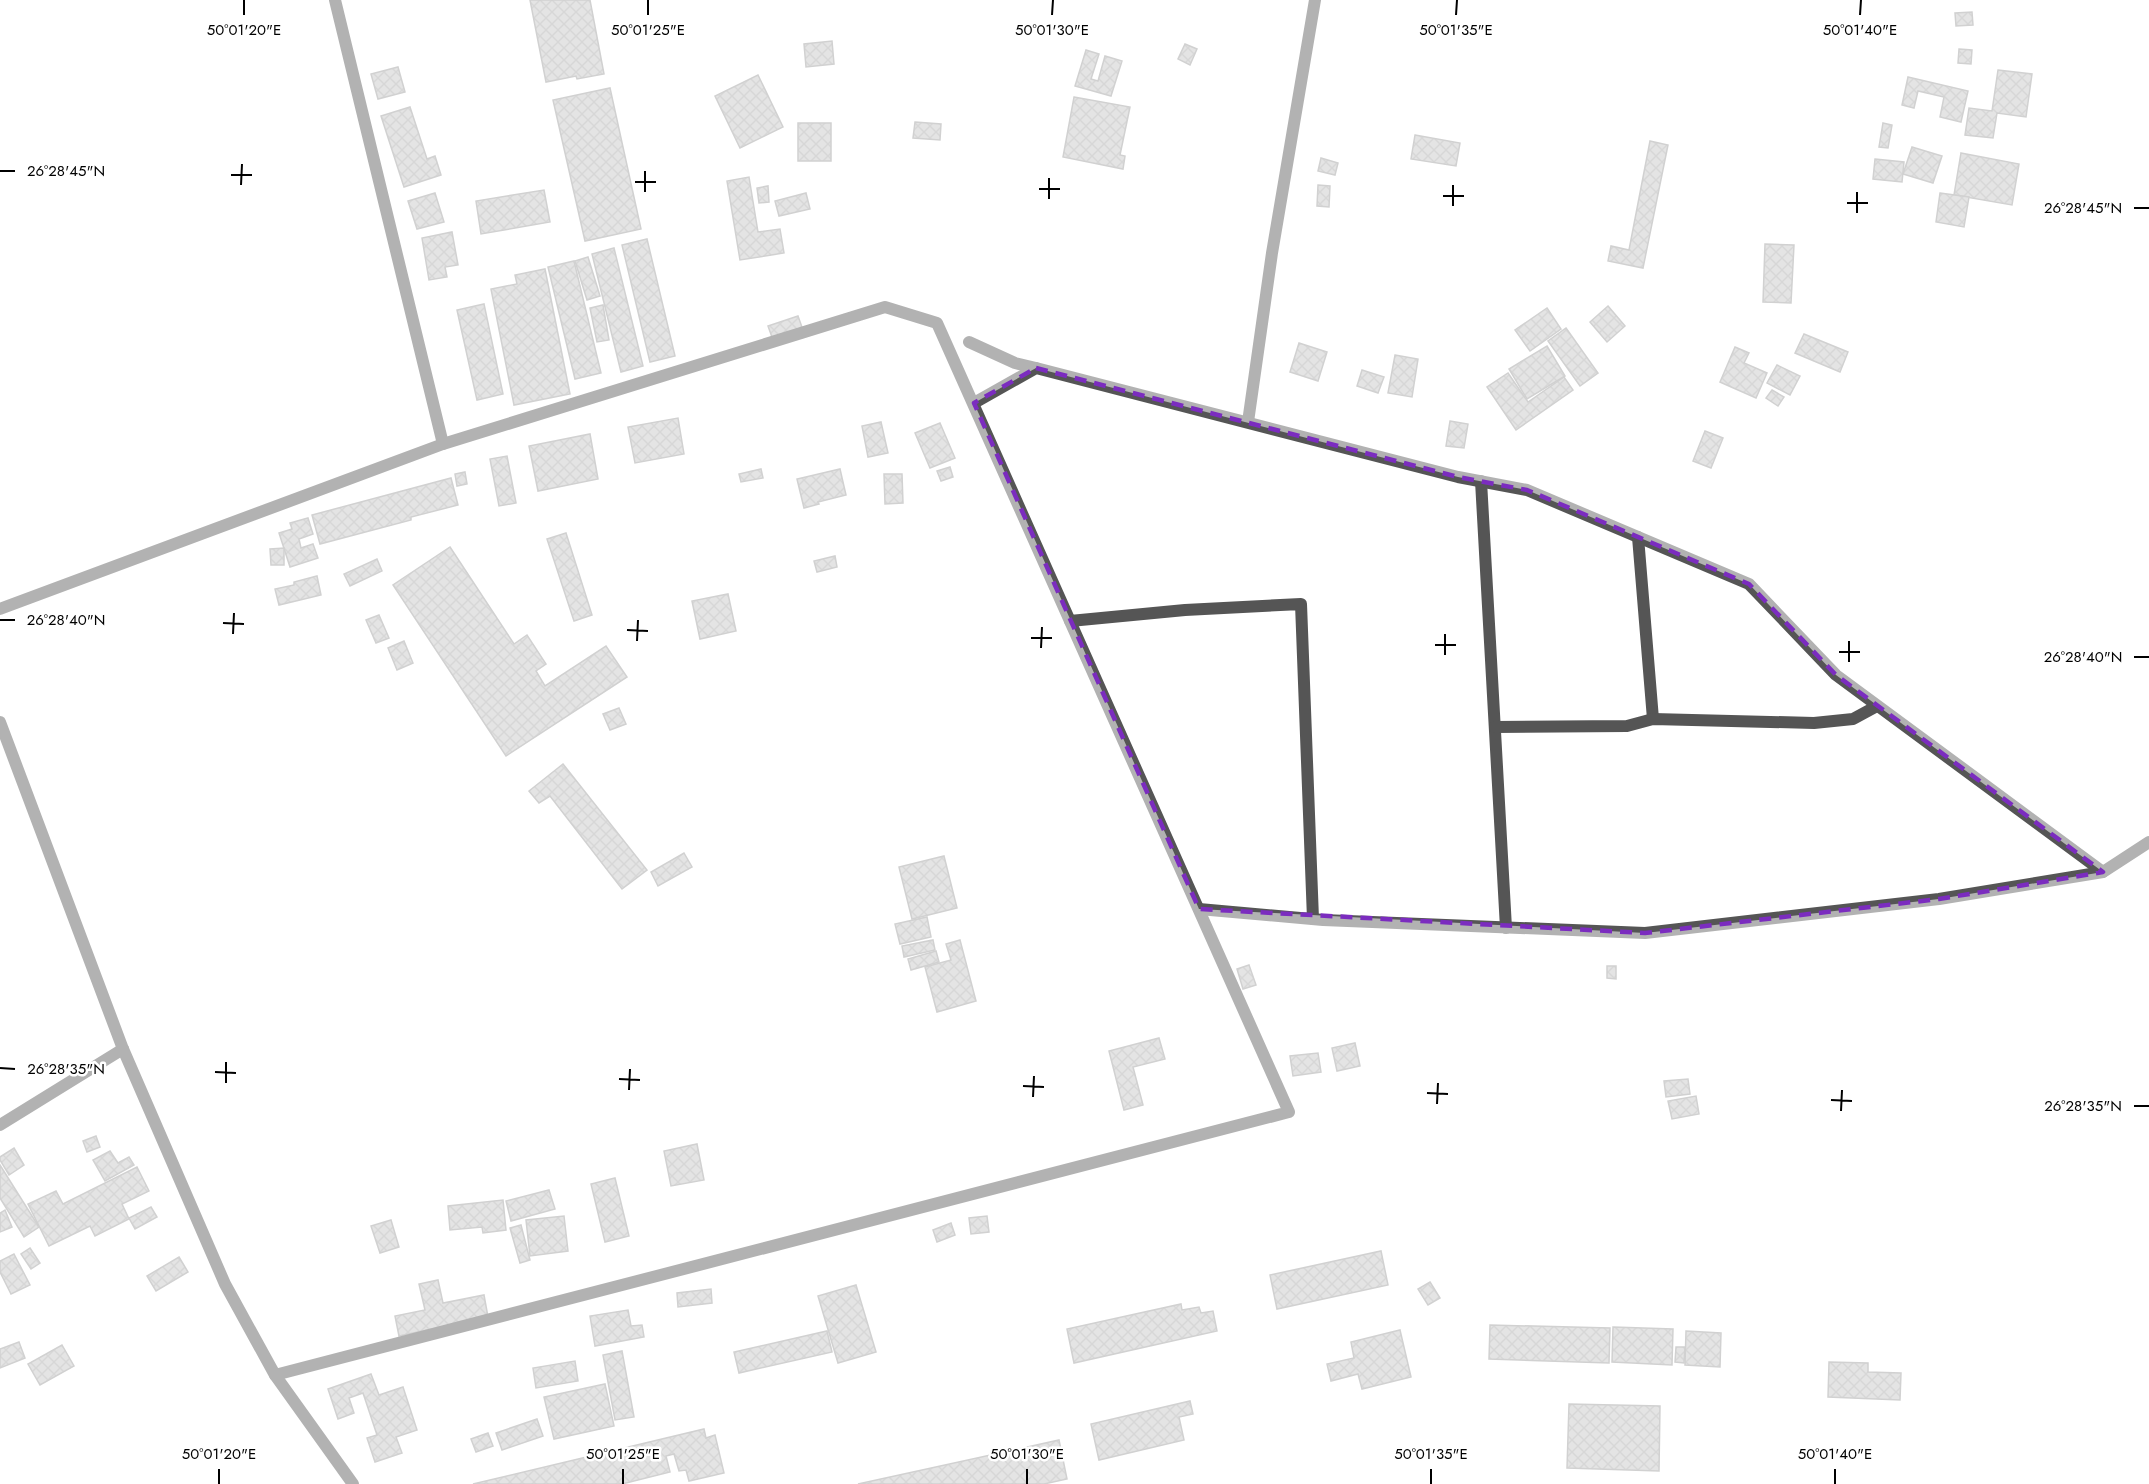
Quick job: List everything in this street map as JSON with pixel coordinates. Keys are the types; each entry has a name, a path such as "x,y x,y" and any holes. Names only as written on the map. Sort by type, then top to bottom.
{"street":[{"path":"335,0 443,444"},
{"path":"1248,422 1272,253 1315,0"},
{"path":"0,609 443,444 885,307 938,323 1289,1112 275,1376"},
{"path":"969,342 1015,363 1458,477 1527,490 1749,584 1836,675 2103,872"},
{"path":"974,403 1036,368"},
{"path":"1481,481 1506,928"},
{"path":"1638,537 1653,719"},
{"path":"1070,621 1185,610 1301,604 1313,919"},
{"path":"1495,727 1627,726 1653,719 1814,723 1853,719 1877,706"},
{"path":"0,722 123,1049 225,1284 275,1376 353,1484"},
{"path":"1199,909 1313,919 1645,933 1940,899 2103,872 2149,842"},
{"path":"0,1125 123,1049"}],"highlighted area":[{"path":"1036,368 1458,477 1527,490 1749,584 1836,675 2103,872 1939,899 1645,933 1199,909 974,403"}],"building":[{"path":"530,0 590,0 604,74 577,79 576,76 546,82"},
{"path":"1972,12 1973,25 1956,26 1955,13"},
{"path":"832,41 834,64 806,67 804,44"},
{"path":"1185,44 1197,49 1190,65 1178,59"},
{"path":"1959,49 1972,50 1971,64 1958,63"},
{"path":"1086,50 1099,54 1091,79 1098,81 1105,56 1122,61 1111,96 1075,86"},
{"path":"398,67 405,92 378,99 371,74"},
{"path":"1998,70 2032,74 2026,117 1997,113 1993,138 1965,135 1969,108 1992,111"},
{"path":"758,75 783,127 740,148 715,96"},
{"path":"1908,77 1968,91 1961,122 1940,117 1944,97 1918,91 1914,108 1902,105"},
{"path":"610,88 641,229 585,241 553,100"},
{"path":"1074,97 1130,107 1120,155 1125,156 1123,169 1063,157"},
{"path":"410,107 427,159 435,156 441,175 404,187 381,116"},
{"path":"915,122 941,124 940,140 913,138"},
{"path":"798,123 831,123 831,161 798,161"},
{"path":"1883,123 1892,125 1888,148 1879,147"},
{"path":"1415,135 1460,143 1456,166 1411,159"},
{"path":"1650,141 1668,145 1643,268 1608,261 1611,246 1629,250"},
{"path":"1912,147 1942,156 1933,183 1903,174"},
{"path":"1961,153 2019,164 2012,205 1954,195"},
{"path":"1321,158 1338,163 1335,175 1318,171"},
{"path":"1875,159 1904,162 1902,182 1873,179"},
{"path":"749,177 758,232 780,229 784,253 740,260 727,181"},
{"path":"1318,185 1330,186 1329,207 1317,206"},
{"path":"768,186 769,202 759,203 757,188"},
{"path":"544,190 550,222 481,234 476,201"},
{"path":"435,193 444,222 417,229 408,201"},
{"path":"806,193 810,209 779,216 775,201"},
{"path":"1940,193 1969,197 1964,227 1936,222"},
{"path":"452,232 458,265 445,267 447,277 429,280 422,238"},
{"path":"647,239 675,356 650,362 622,245"},
{"path":"1765,244 1794,245 1791,303 1763,302"},
{"path":"614,248 643,366 621,372 592,254"},
{"path":"588,257 600,296 587,300 575,261"},
{"path":"574,261 601,373 575,379 548,267"},
{"path":"545,269 570,394 514,405 491,289 517,284 515,275"},
{"path":"484,304 503,394 477,400 457,310"},
{"path":"603,305 609,340 597,342 590,308"},
{"path":"1608,306 1625,326 1607,342 1590,322"},
{"path":"1547,308 1561,329 1530,351 1515,330"},
{"path":"798,316 803,330 773,340 768,326"},
{"path":"1566,328 1598,373 1580,386 1548,341"},
{"path":"1804,334 1848,352 1840,372 1795,353"},
{"path":"1299,343 1327,352 1318,381 1290,372"},
{"path":"1547,346 1565,376 1527,399 1509,369"},
{"path":"1735,347 1749,353 1744,363 1767,373 1756,398 1720,382"},
{"path":"1395,355 1418,359 1412,397 1388,393"},
{"path":"1777,365 1800,376 1790,395 1767,383"},
{"path":"1362,370 1384,377 1378,393 1357,386"},
{"path":"1508,373 1528,402 1564,377 1573,390 1516,430 1487,387"},
{"path":"1772,390 1784,397 1778,406 1766,398"},
{"path":"678,418 684,454 635,463 628,427"},
{"path":"1450,421 1468,424 1464,448 1446,446"},
{"path":"881,422 888,453 868,457 862,426"},
{"path":"940,423 955,458 930,468 915,433"},
{"path":"1705,431 1723,438 1711,468 1693,461"},
{"path":"590,434 598,479 538,491 529,446"},
{"path":"507,456 516,503 499,506 490,459"},
{"path":"950,467 953,477 941,481 937,471"},
{"path":"761,469 763,478 741,482 739,474"},
{"path":"840,469 846,495 804,508 797,479"},
{"path":"465,472 467,484 457,486 455,474"},
{"path":"884,474 902,474 903,503 885,504"},
{"path":"451,478 458,505 320,544 312,515"},
{"path":"308,518 313,534 299,539 301,548 313,544 318,558 290,567 279,533 292,529 290,523"},
{"path":"566,533 592,615 574,621 547,539"},
{"path":"450,547 514,644 527,635 546,664 536,671 545,686 606,646 627,677 506,756 393,585"},
{"path":"284,548 284,565 271,565 270,549"},
{"path":"835,556 837,567 817,572 814,561"},
{"path":"377,559 382,571 350,586 344,574"},
{"path":"317,576 321,595 279,605 275,589"},
{"path":"728,594 736,631 700,639 692,601"},
{"path":"379,615 389,638 376,643 366,620"},
{"path":"404,641 413,663 397,670 388,648"},
{"path":"619,708 626,724 610,730 603,714"},
{"path":"563,764 647,870 622,889 550,796 539,803 529,791"},
{"path":"684,853 692,867 658,886 651,872"},
{"path":"944,856 957,908 912,919 899,867"},
{"path":"927,917 931,937 900,944 895,924"},
{"path":"933,940 935,950 904,957 902,946"},
{"path":"960,940 976,1001 937,1012 925,967 951,960 946,944"},
{"path":"936,951 939,962 911,970 908,959"},
{"path":"1249,965 1256,985 1243,989 1237,969"},
{"path":"1607,966 1616,966 1616,979 1607,978"},
{"path":"1159,1038 1165,1059 1133,1067 1143,1105 1124,1110 1109,1051"},
{"path":"1355,1043 1360,1066 1337,1071 1332,1048"},
{"path":"1318,1053 1321,1072 1293,1076 1290,1056"},
{"path":"1688,1079 1690,1094 1666,1097 1664,1081"},
{"path":"1696,1096 1699,1114 1672,1119 1668,1101"},
{"path":"96,1136 100,1147 87,1152 83,1141"},
{"path":"697,1144 704,1180 671,1186 664,1151"},
{"path":"14,1148 24,1165 9,1175 0,1157"},
{"path":"110,1151 118,1163 129,1157 134,1165 105,1181 93,1160"},
{"path":"0,1165 39,1227 24,1237 0,1198"},
{"path":"137,1167 149,1191 122,1204 129,1219 95,1236 90,1226 49,1246 28,1204 56,1191 63,1204"},
{"path":"615,1178 629,1236 605,1242 591,1184"},
{"path":"549,1190 555,1209 511,1221 506,1201"},
{"path":"503,1200 506,1230 483,1233 482,1227 450,1230 448,1206"},
{"path":"151,1207 157,1217 135,1229 129,1218"},
{"path":"5,1210 12,1227 0,1232 0,1213"},
{"path":"564,1216 568,1251 530,1256 526,1220"},
{"path":"987,1216 989,1232 971,1234 969,1218"},
{"path":"391,1220 399,1247 380,1253 371,1226"},
{"path":"951,1223 955,1235 937,1242 933,1230"},
{"path":"521,1225 530,1260 520,1263 510,1228"},
{"path":"30,1248 40,1263 31,1269 21,1254"},
{"path":"1381,1251 1388,1285 1277,1309 1270,1275"},
{"path":"14,1254 30,1285 11,1294 0,1272 0,1261"},
{"path":"179,1257 188,1272 156,1291 147,1276"},
{"path":"438,1280 443,1303 484,1295 488,1317 399,1336 395,1316 425,1310 419,1284"},
{"path":"1430,1282 1440,1298 1428,1305 1418,1289"},
{"path":"856,1285 876,1352 838,1363 818,1296"},
{"path":"711,1289 712,1303 678,1307 677,1293"},
{"path":"1181,1304 1182,1310 1199,1307 1201,1313 1213,1311 1217,1331 1074,1363 1067,1329"},
{"path":"628,1310 631,1326 642,1325 644,1337 595,1346 590,1316"},
{"path":"1490,1325 1610,1328 1609,1363 1489,1359"},
{"path":"1613,1327 1673,1329 1672,1365 1612,1362"},
{"path":"1400,1330 1411,1377 1362,1389 1358,1374 1331,1381 1327,1364 1354,1358 1351,1342"},
{"path":"827,1331 832,1352 739,1373 734,1352"},
{"path":"1686,1331 1721,1333 1720,1367 1685,1365"},
{"path":"19,1342 25,1358 0,1368 0,1349"},
{"path":"62,1345 74,1366 40,1385 28,1364"},
{"path":"1676,1347 1685,1347 1684,1363 1675,1362"},
{"path":"622,1351 634,1417 615,1420 603,1355"},
{"path":"575,1361 578,1381 536,1388 533,1368"},
{"path":"1829,1362 1868,1363 1868,1372 1901,1373 1900,1400 1828,1397"},
{"path":"371,1374 379,1395 403,1387 417,1430 396,1437 402,1453 375,1462 367,1438 377,1435 363,1393 349,1398 354,1413 338,1419 328,1389"},
{"path":"605,1384 614,1426 554,1439 544,1397"},
{"path":"1190,1401 1193,1414 1179,1417 1184,1440 1099,1460 1091,1424"},
{"path":"1569,1404 1660,1406 1659,1471 1567,1468"},
{"path":"537,1419 543,1436 502,1450 496,1433"},
{"path":"704,1429 706,1438 715,1435 724,1473 689,1481 686,1470 679,1471 674,1454 666,1456 670,1472 622,1484 473,1484"},
{"path":"488,1433 493,1446 476,1452 471,1439"},
{"path":"1059,1440 1067,1479 1044,1484 858,1484"}]}
